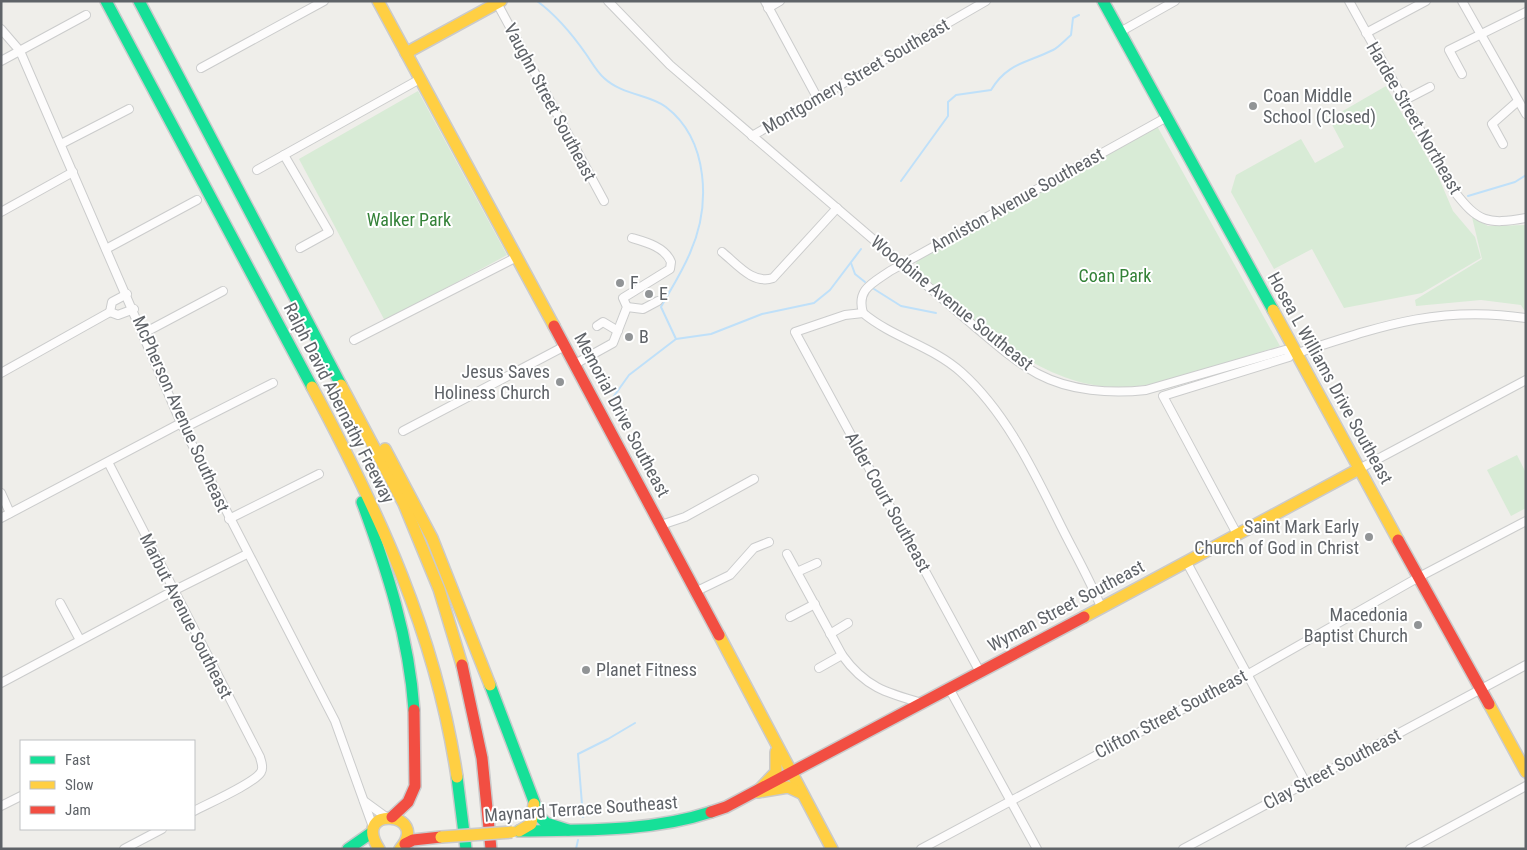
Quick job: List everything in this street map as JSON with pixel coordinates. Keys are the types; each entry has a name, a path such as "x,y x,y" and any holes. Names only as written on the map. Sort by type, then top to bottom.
{"main road":[{"name":"Ralph David Abernathy Freeway","path":"106,1 332,427 394,551 424,630 450,725 460,786 466,849"},
{"name":"Ralph David Abernathy Freeway","path":"139,1 404,504 436,578 449,614 474,707 482,755 491,849"},
{"name":"Memorial Drive Southeast","path":"378,1 697,591 790,773 832,849"},
{"name":"Hosea L Williams Drive Southeast","path":"1103,1 1526,772"},
{"path":"406,53 499,2"},
{"path":"331,365 406,484 430,529 463,608 540,817 546,823 568,830"},
{"path":"332,427 384,562 405,633 413,674 416,710 414,790 406,805 389,817 376,822 372,830 348,849"},
{"name":"Wyman Street Southeast","path":"790,773 950,690 1236,534 1360,469"},
{"path":"757,792 770,780 778,769 775,744"},
{"name":"Maynard Terrace Southeast","path":"402,846 424,838 640,826 691,819 726,807 790,773"},
{"path":"757,792 788,787 801,793"},
{"path":"515,832 531,824 534,813 533,800"},
{"path":"389,817 398,818 406,827 424,838"},
{"path":"402,846 407,839 406,827"},
{"path":"363,849 377,849 372,839 372,830"}],"street":[{"path":"201,68 324,1"},
{"name":"Woodbine Avenue Southeast","path":"608,1 670,65 1019,362 1039,374 1064,383 1099,391 1126,392 1159,388 1285,350 1301,352 1399,322 1436,315 1472,312 1526,318"},
{"path":"780,1 766,4 818,99"},
{"name":"Montgomery Street Southeast","path":"752,136 986,1"},
{"path":"1120,32 1175,1"},
{"name":"Hardee Street Northeast","path":"1349,1 1454,191 1469,210 1491,222 1526,218"},
{"path":"1366,33 1426,1"},
{"path":"1462,1 1483,35 1526,114"},
{"name":"Vaughn Street Southeast","path":"499,2 604,201"},
{"path":"1462,74 1449,50 1469,38 1483,35 1526,12"},
{"path":"1,61 86,15"},
{"name":"McPherson Avenue Southeast","path":"1,29 20,51 134,309 182,426 335,721 352,765 372,830"},
{"path":"257,170 420,79"},
{"path":"1403,100 1430,87"},
{"path":"1503,144 1492,124 1518,101"},
{"path":"61,144 129,109"},
{"name":"Anniston Avenue Southeast","path":"863,313 861,300 867,288 903,263 1167,117"},
{"path":"284,155 329,232 300,248"},
{"path":"1,212 73,172"},
{"path":"106,249 197,200"},
{"path":"722,252 755,278 762,280 773,278 837,208"},
{"path":"575,364 613,343 627,307 623,298 670,269 671,262 665,252 649,243 632,238"},
{"path":"354,340 517,257"},
{"path":"144,333 223,291"},
{"path":"1,373 110,312 112,302 127,294"},
{"path":"627,307 644,309 658,301"},
{"path":"110,312 118,315 134,309"},
{"path":"863,313 885,330 920,345 950,363 984,398 1035,475 1101,607"},
{"name":"Alder Court Southeast","path":"863,313 845,315 795,332 980,672"},
{"path":"597,326 603,322 618,331"},
{"path":"403,431 565,346"},
{"path":"1236,534 1163,396 1289,357 1294,350"},
{"path":"1360,469 1526,380"},
{"path":"1,518 108,462 273,383"},
{"name":"Marbut Avenue Southeast","path":"108,462 260,757 262,771 252,780 195,811"},
{"path":"229,519 319,474"},
{"path":"661,525 685,517 754,479"},
{"path":"1,493 10,513"},
{"name":"Clifton Street Southeast","path":"921,849 1010,799 1248,674 1419,577 1526,521"},
{"path":"697,591 730,575 754,548 769,542"},
{"path":"1,683 173,591 247,554"},
{"path":"787,554 842,655 859,676 875,688 922,703"},
{"path":"1186,561 1306,783"},
{"path":"797,572 817,563"},
{"path":"60,603 80,640"},
{"path":"790,617 815,604"},
{"path":"830,634 848,623"},
{"path":"819,668 842,655"},
{"name":"Clay Street Southeast","path":"1183,849 1526,665"},
{"path":"950,690 1037,849"},
{"path":"1410,849 1526,786"},
{"path":"1,806 20,796"},
{"path":"362,800 389,817"},
{"path":"124,849 160,830"}],"green space":[{"path":"1386,86 1438,176 1453,211 1475,237 1481,258 1422,293 1344,308 1312,249 1274,269 1231,192 1236,175 1301,139 1315,163 1344,147 1329,119"},
{"name":"Walker Park","path":"418,91 507,255 385,321 299,159"},
{"name":"Coan Park","path":"1157,126 1280,346 1163,382 1126,387 1095,385 1065,377 1037,365 985,330 915,268 917,260"},
{"path":"1472,217 1488,226 1526,225 1526,313 1521,305 1481,300 1416,306 1415,300 1482,259"},
{"path":"1517,455 1526,473 1526,508 1511,516 1487,470"}],"waterway":[{"path":"537,1 563,25 604,78 619,88 653,100 666,107 680,121 691,137 698,155 702,175 701,215 697,235 690,253 661,307 676,339"},
{"path":"901,181 948,116 948,102 956,95 991,90 997,81 1011,69 1055,49 1071,35 1073,18 1079,15"},
{"path":"1468,196 1515,182 1526,175"},
{"path":"609,403 629,375 676,339 711,334 762,314 814,303 830,290 861,249"},
{"path":"851,263 855,274 865,282"},
{"path":"874,289 901,306 936,313"},
{"path":"583,817 578,754 635,723"},
{"path":"576,849 578,840"}],"traffic: fast":[{"path":"106,1 312,387"},
{"path":"139,1 341,385"},
{"path":"1103,1 1273,310"},
{"path":"362,502 396,604 407,656 414,710"},
{"path":"490,685 540,817 546,823 568,830"},
{"path":"457,777 466,849"},
{"path":"519,831 640,827 688,819 711,812"},
{"path":"348,849 371,833"}],"traffic: slow":[{"path":"378,1 554,326"},
{"path":"406,53 501,1"},
{"path":"1273,310 1398,540"},
{"path":"341,385 404,504 439,589 462,665"},
{"path":"312,387 360,481 402,575 435,673 457,777"},
{"path":"385,449 432,538 490,685"},
{"path":"1084,617 1359,469"},
{"path":"719,635 832,849"},
{"path":"1489,704 1526,772"},
{"path":"757,792 776,772 776,752"},
{"path":"758,792 788,787 801,793"},
{"path":"519,831 531,824 534,804"},
{"path":"379,849 373,835 375,825 381,819 391,818 400,821 406,827 407,837 400,849"},
{"path":"441,837 512,832"}],"traffic: jam":[{"path":"554,326 719,635"},
{"path":"1398,540 1489,704"},
{"path":"711,812 726,807 1084,617"},
{"path":"462,665 482,758 491,849"},
{"path":"392,817 408,802 415,786 414,710"},
{"path":"405,844 413,840 441,837"}],"place":[{"name":"Coan Middle School (Closed)","path":"1253,106"},
{"name":"F","path":"620,283"},
{"name":"E","path":"649,294"},
{"name":"B","path":"629,337"},
{"name":"Jesus Saves Holiness Church","path":"560,382"},
{"name":"Saint Mark Early Church of God in Christ","path":"1369,537"},
{"name":"Macedonia Baptist Church","path":"1418,625"},
{"name":"Planet Fitness","path":"586,670"}]}
